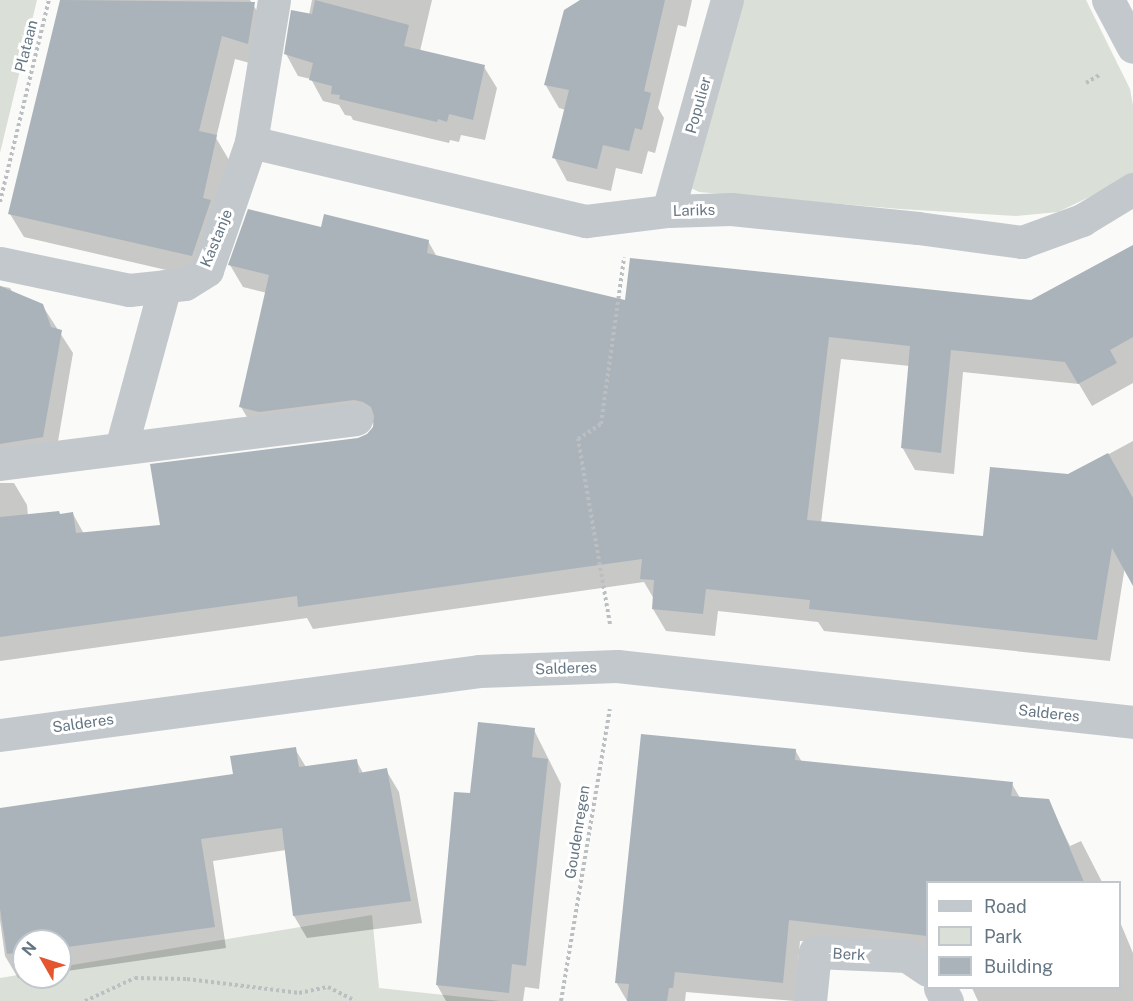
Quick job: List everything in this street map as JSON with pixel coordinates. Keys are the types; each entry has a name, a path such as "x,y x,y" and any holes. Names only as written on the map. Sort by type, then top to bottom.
{"street":[{"name":"Kastanje","path":"0,263 129,290 185,284 207,270 251,142 274,0"},
{"name":"Populier","path":"668,211 727,0"},
{"path":"1108,0 1133,47"},
{"name":"Lariks","path":"251,142 586,221 668,211 731,209 918,228 1022,242 1082,220 1133,189"},
{"path":"121,448 165,286"},
{"path":"0,464 356,419"},
{"name":"Salderes","path":"0,735 479,670 617,666 1133,722"},
{"name":"Berk","path":"810,1001 814,952 907,956 926,969"}],"path":[{"name":"Plataan","path":"0,202 49,0"},
{"name":"Goudenregen","path":"561,1001 617,666 578,439 601,424 631,215"},
{"path":"85,1001 135,978 186,979 299,993 328,987 355,1001"}],"green space":[{"path":"0,0 37,0 0,153"},
{"path":"733,0 1086,0 1130,89 1133,105 1133,176 1058,212 1016,216 699,192 685,185"},
{"path":"372,915 379,988 500,1001 0,1001 0,978 12,976 12,989 72,989 72,965"}],"building":[{"path":"60,0 255,2 248,44 222,36 199,131 217,135 203,198 211,200 192,256 8,214"},
{"path":"315,0 409,25 404,46 485,65 473,120 449,114 447,122 438,119 437,122 339,99 340,95 331,94 332,86 309,80 313,63 284,54 291,10 312,14"},
{"path":"580,0 665,0 644,91 651,93 642,130 635,128 629,151 603,145 597,169 552,158 569,90 544,85 564,10"},
{"path":"248,209 321,227 324,214 429,240 427,253 625,300 630,258 1031,300 1133,245 1133,337 1110,350 1117,363 1078,384 1065,362 951,350 941,453 901,448 910,346 829,337 807,520 983,536 990,467 1068,474 1108,453 1133,498 1133,586 1112,548 1097,640 809,609 810,600 706,589 703,614 652,609 654,580 640,579 642,559 298,607 297,596 0,637 0,517 59,511 60,514 73,512 76,533 160,525 150,464 358,438 367,434 373,427 374,416 371,407 354,400 259,412 239,407 269,275 228,265"},
{"path":"0,286 43,304 51,327 62,330 43,437 0,444"},
{"path":"478,722 535,728 532,757 548,759 526,966 512,964 509,993 436,985 454,792 470,793"},
{"path":"641,734 796,749 795,760 1013,782 1011,796 1049,799 1084,881 926,881 926,936 789,920 783,983 675,972 673,988 669,988 667,1001 627,1001 629,984 615,983"},
{"path":"296,747 299,767 357,759 359,773 387,768 411,901 293,916 282,828 201,839 215,927 72,946 72,929 12,929 12,953 7,954 0,909 0,808 233,774 230,756"}]}
